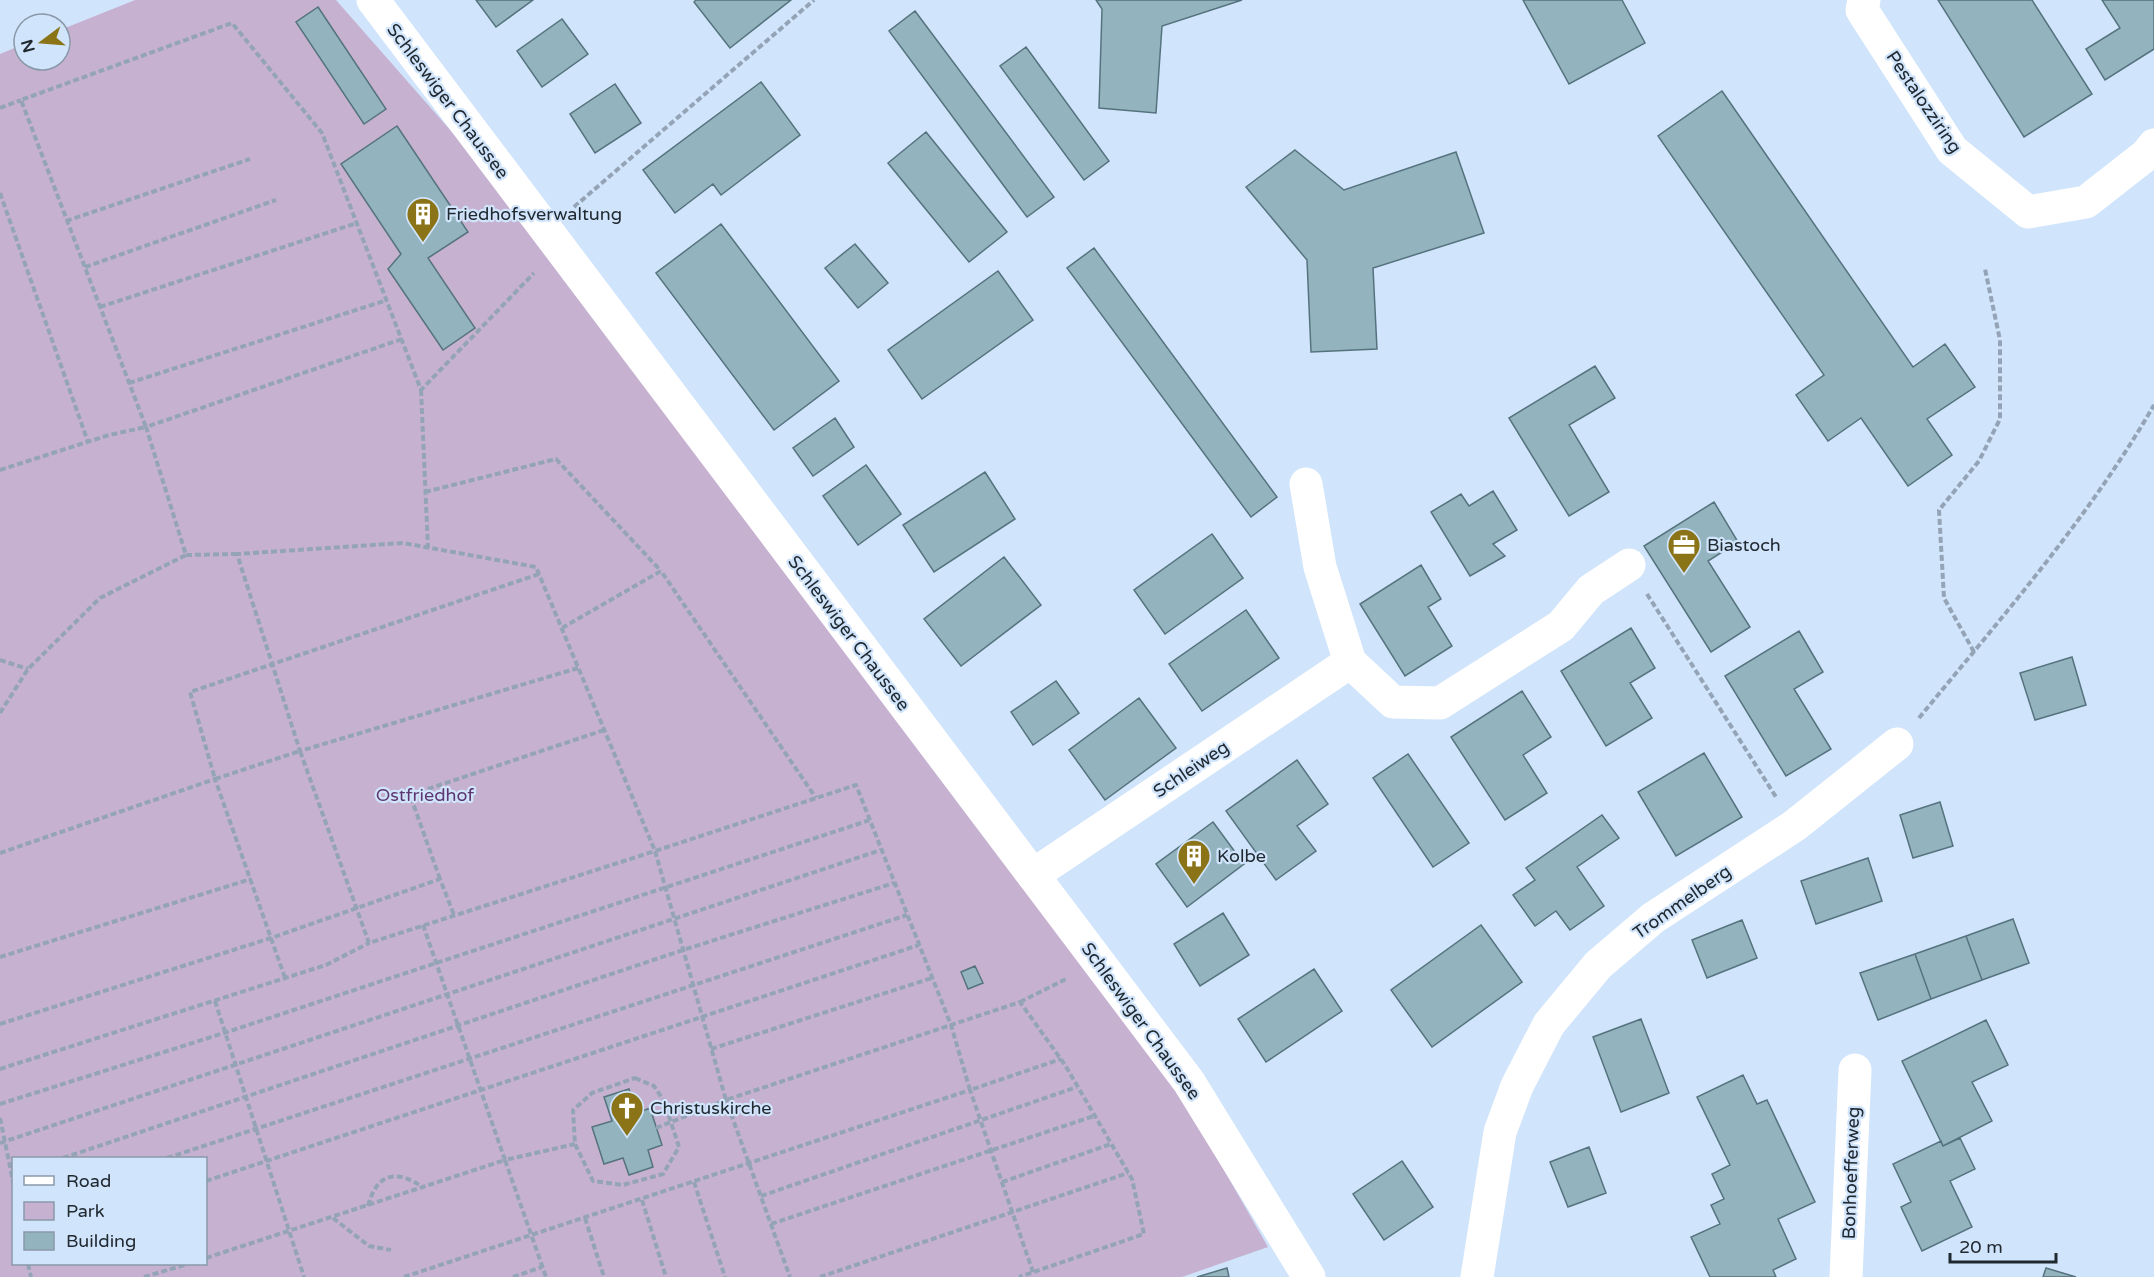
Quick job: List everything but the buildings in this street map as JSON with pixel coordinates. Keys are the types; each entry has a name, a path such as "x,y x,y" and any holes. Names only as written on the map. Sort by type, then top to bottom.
{"street":[{"name":"Schleswiger Chaussee","path":"373,0 553,242 1189,1082 1309,1277"},
{"name":"Pestalozziring","path":"1863,5 1952,150 2028,212 2086,202 2146,155 2154,145"},
{"path":"1306,484 1320,567 1350,662 1393,702 1440,703 1561,626 1591,590 1629,565"},
{"name":"Schleiweg","path":"1033,875 1350,662"},
{"name":"Trommelberg","path":"1477,1277 1500,1132 1517,1086 1548,1024 1598,965 1653,918 1794,826 1897,744"},
{"name":"Bonhoefferweg","path":"1846,1277 1855,1070"}],"path":[{"path":"421,390 529,277 553,242 814,0"},
{"path":"0,108 232,23 322,133 402,339 421,390 428,548"},
{"path":"21,100 146,427 186,555"},
{"path":"66,221 250,159"},
{"path":"0,193 88,442"},
{"path":"85,267 276,200"},
{"path":"100,307 357,223"},
{"path":"1974,652 1944,598 1939,510 1979,461 2000,418 2000,340 1985,269"},
{"path":"129,383 387,300"},
{"path":"0,470 88,442 146,427 402,339"},
{"path":"1897,744 1974,652 2121,463 2154,405"},
{"path":"425,492 556,459 661,571 816,798"},
{"path":"0,712 28,669 100,598 186,555 237,554 403,543 536,567 655,851 726,1100 790,1277"},
{"path":"237,554 300,751 369,943"},
{"path":"1629,565 1794,826"},
{"path":"562,629 661,571"},
{"path":"285,978 215,779 190,692 539,574"},
{"path":"0,660 28,669"},
{"path":"0,853 300,751 578,668"},
{"path":"454,915 411,795 604,730"},
{"path":"0,1069 285,978 326,964 369,943 423,925 856,785 951,1025 970,1090 1033,1272"},
{"path":"0,1104 224,1033 870,819"},
{"path":"2,1142 234,1064 448,996 881,850"},
{"path":"0,957 251,879"},
{"path":"0,1024 271,938 440,879"},
{"path":"66,1157 683,950 894,883"},
{"path":"170,1157 907,915"},
{"path":"423,925 546,1277"},
{"path":"207,1181 919,945"},
{"path":"656,1128 726,1100 1020,1002 1098,962"},
{"path":"711,1049 932,978"},
{"path":"215,1001 304,1277"},
{"path":"1019,1277 1144,1234 1128,1173 1061,1059 1020,1002"},
{"path":"404,1277 531,1234 642,1200 749,1162 1061,1059"},
{"path":"635,1078 654,1086 664,1101 673,1122 679,1147 663,1174 623,1185 593,1181 575,1144 573,1110 592,1093 635,1078"},
{"path":"761,1196 1077,1087"},
{"path":"771,1224 1095,1116"},
{"path":"0,1118 2,1142 12,1173"},
{"path":"207,1258 506,1160 575,1144"},
{"path":"1002,1182 1111,1144"},
{"path":"820,1277 1128,1173"},
{"path":"368,1206 372,1191 381,1180 395,1175 410,1178 424,1188"},
{"path":"694,1182 725,1277"},
{"path":"642,1200 666,1277"},
{"path":"333,1218 369,1246 391,1250"},
{"path":"585,1218 604,1277"},
{"path":"144,1277 182,1265"},
{"path":"513,1277 542,1267"}],"green space":[{"name":"Ostfriedhof","path":"135,0 336,0 480,164 1172,1079 1268,1247 1182,1277 0,1277 0,54 12,49 12,72 72,72 72,25"}],"place":[{"name":"Friedhofsverwaltung","path":"423,243"},
{"name":"Biastoch","path":"1684,574"},
{"name":"Kolbe","path":"1194,885"},
{"name":"Christuskirche","path":"627,1137"}]}
